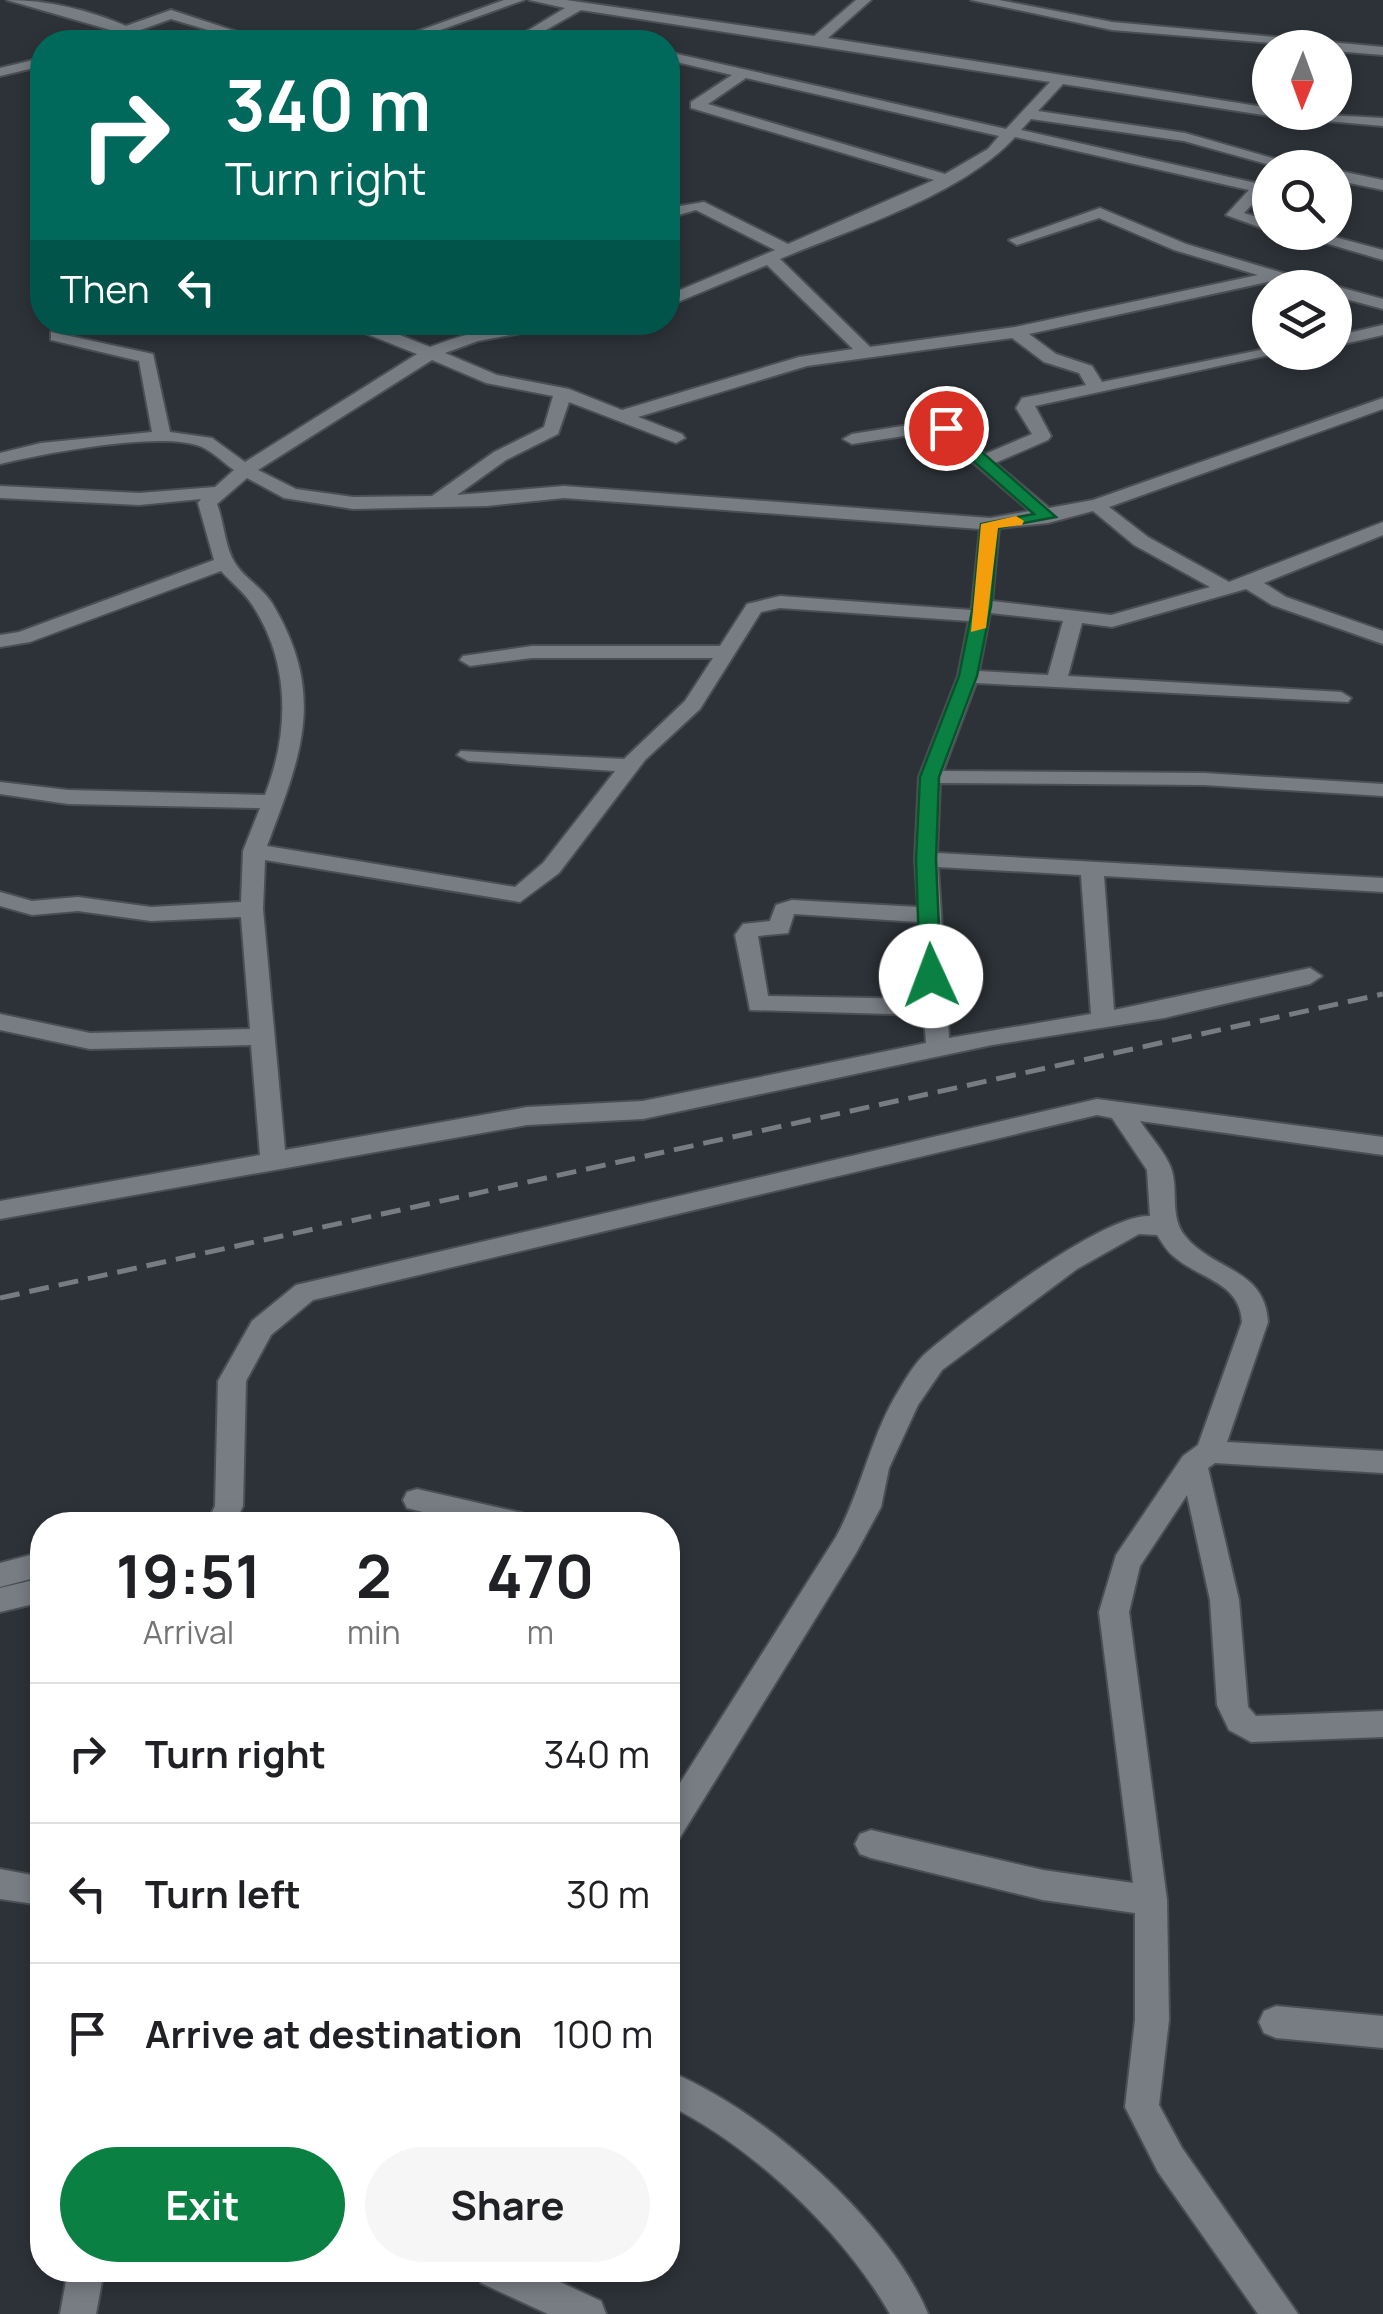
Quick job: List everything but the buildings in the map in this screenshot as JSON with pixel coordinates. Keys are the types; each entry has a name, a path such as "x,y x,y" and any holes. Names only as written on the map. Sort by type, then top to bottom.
{"street":[{"path":"14,0 94,18 119,30"},
{"path":"430,30 517,0"},
{"path":"536,0 580,6 644,30"},
{"path":"820,38 864,0"},
{"path":"980,1 1015,3 1112,26 1383,51"},
{"path":"537,30 580,6"},
{"path":"127,30 173,7 231,30"},
{"path":"684,45 820,38 1252,109"},
{"path":"684,45 744,73 1252,186"},
{"path":"0,72 30,65"},
{"path":"744,73 696,105 946,179"},
{"path":"680,296 946,179 993,152 1060,79"},
{"path":"1026,114 1185,137 1252,155"},
{"path":"1352,119 1383,122"},
{"path":"1352,179 1383,185"},
{"path":"1252,196 1234,215 1252,220"},
{"path":"680,210 698,205 788,250"},
{"path":"1017,240 1100,214 1180,247 1255,270"},
{"path":"1352,247 1383,255"},
{"path":"768,257 867,353"},
{"path":"618,417 760,371 1015,332 1252,281"},
{"path":"1352,296 1383,304"},
{"path":"1352,337 1383,330"},
{"path":"1015,332 1050,358 1086,370 1096,389"},
{"path":"391,335 492,378 564,393 676,438"},
{"path":"273,1160 266,1122 252,908 254,851 290,757 291,669 262,603 224,563 216,524 206,503 245,470 433,352 483,335"},
{"path":"56,336 147,358 162,436"},
{"path":"984,461 1042,436 1025,408 1028,402 1252,357"},
{"path":"435,502 500,456 552,430 564,393"},
{"path":"0,460 56,446 162,436 206,442 245,470 304,497 353,503 435,502 564,492 990,524 1097,506 1383,403"},
{"path":"852,439 940,425 1048,517"},
{"path":"0,492 111,499 216,492"},
{"path":"1097,506 1134,539 1225,586"},
{"path":"938,1048 932,1006 926,859 930,777 968,676 981,611 990,524"},
{"path":"254,851 520,895 551,868 630,766 692,705 754,608 764,603 981,611 1112,621 1249,582 1383,528"},
{"path":"0,641 23,638 224,563"},
{"path":"1249,582 1278,601 1383,638"},
{"path":"1057,680 1073,619"},
{"path":"470,660 532,652 727,652"},
{"path":"968,676 1341,698"},
{"path":"468,755 630,766"},
{"path":"930,777 1204,779 1383,790"},
{"path":"3,794 272,802"},
{"path":"926,859 1383,885"},
{"path":"1092,868 1104,1020"},
{"path":"0,899 32,908 78,904 151,914 252,908"},
{"path":"928,914 792,907 784,910 780,928 752,929 746,934 758,1004 932,1006"},
{"path":"0,1210 527,1116 643,1110 1310,976"},
{"path":"0,1022 90,1041 263,1038"},
{"path":"226,1512 232,1381 262,1328 305,1292 1098,1107 1383,1146"},
{"path":"1119,1109 1159,1168 1164,1226 1182,1250 1247,1288 1257,1304 1256,1322 1201,1458 1126,1563 1114,1612 1151,1900 1152,2020 1142,2107 1170,2160 1280,2314"},
{"path":"680,1810 846,1545 867,1507 883,1451 906,1400 932,1363 1068,1262 1135,1224 1164,1226"},
{"path":"1201,1458 1383,1462"},
{"path":"1201,1458 1228,1609 1230,1701 1238,1721 1251,1729 1383,1724"},
{"path":"417,1500 467,1512"},
{"path":"0,1574 30,1567"},
{"path":"0,1600 30,1593"},
{"path":"870,1844 1043,1885 1151,1900"},
{"path":"0,1884 30,1889"},
{"path":"1276,2022 1383,2032"},
{"path":"680,2093 723,2116 851,2232 898,2290 910,2314"},
{"path":"78,2314 84,2282"},
{"path":"520,2282 588,2314"}],"railway":[{"path":"0,1298 1383,994"}],"slow traffic":[{"path":"977,628 990,524 1016,521"}],"route":[{"path":"931,976 926,859 930,777 968,676 982,606 990,524 1048,517 946,428"}]}
